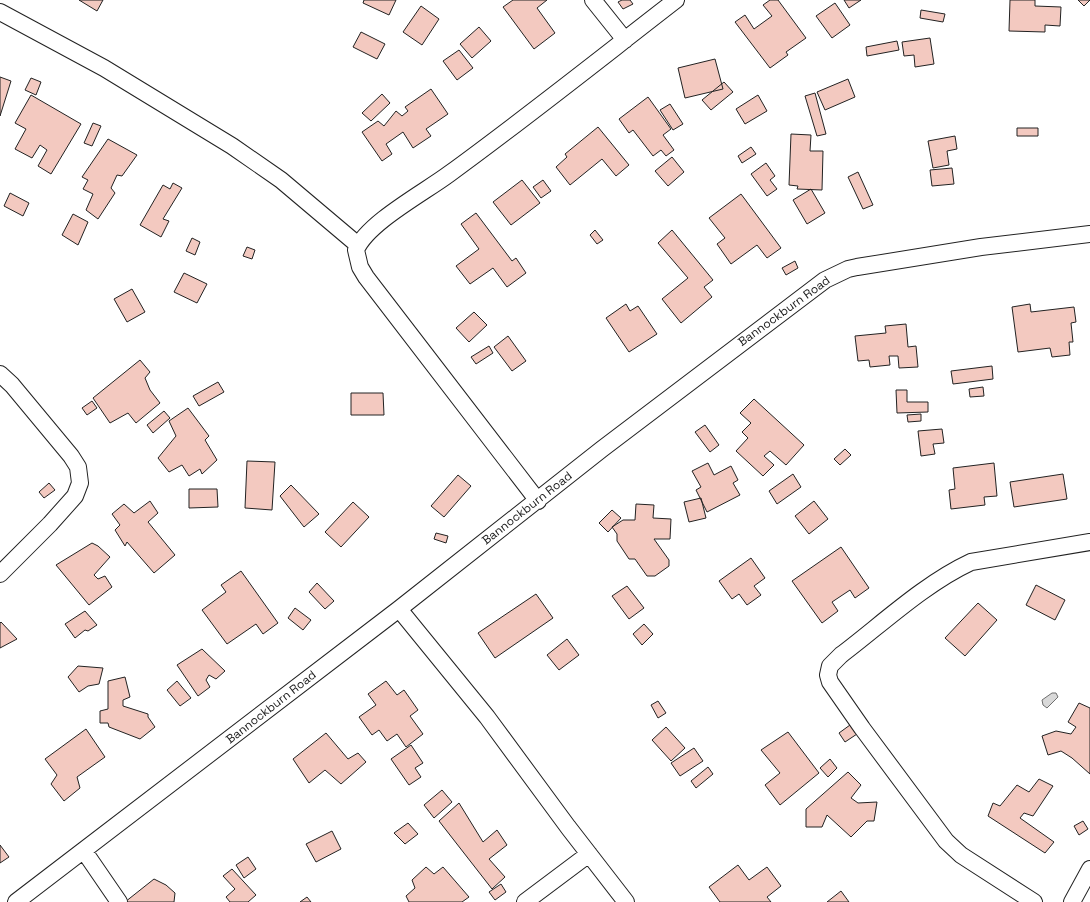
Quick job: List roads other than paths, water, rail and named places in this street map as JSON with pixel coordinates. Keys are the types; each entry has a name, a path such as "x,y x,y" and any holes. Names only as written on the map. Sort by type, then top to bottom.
{"street":[{"path":"593,0 625,40"},
{"path":"538,501 366,277 357,259 356,250 364,238 391,215 449,174 676,0"},
{"path":"0,12 104,68 232,146 280,180 358,245"},
{"name":"Bannockburn Road","path":"16,902 399,609 538,501 602,449 810,290 838,274 857,267 981,247 1090,234"},
{"path":"0,374 12,385 71,456 78,467 80,479 76,496 0,574"},
{"path":"1034,902 961,855 946,841 830,682 829,670 832,663 841,655 937,581 956,569 971,562 1090,542"},
{"path":"399,609 487,717 626,902"},
{"path":"84,851 119,902"},
{"path":"525,902 589,854"},
{"path":"1072,902 1090,869"}]}
